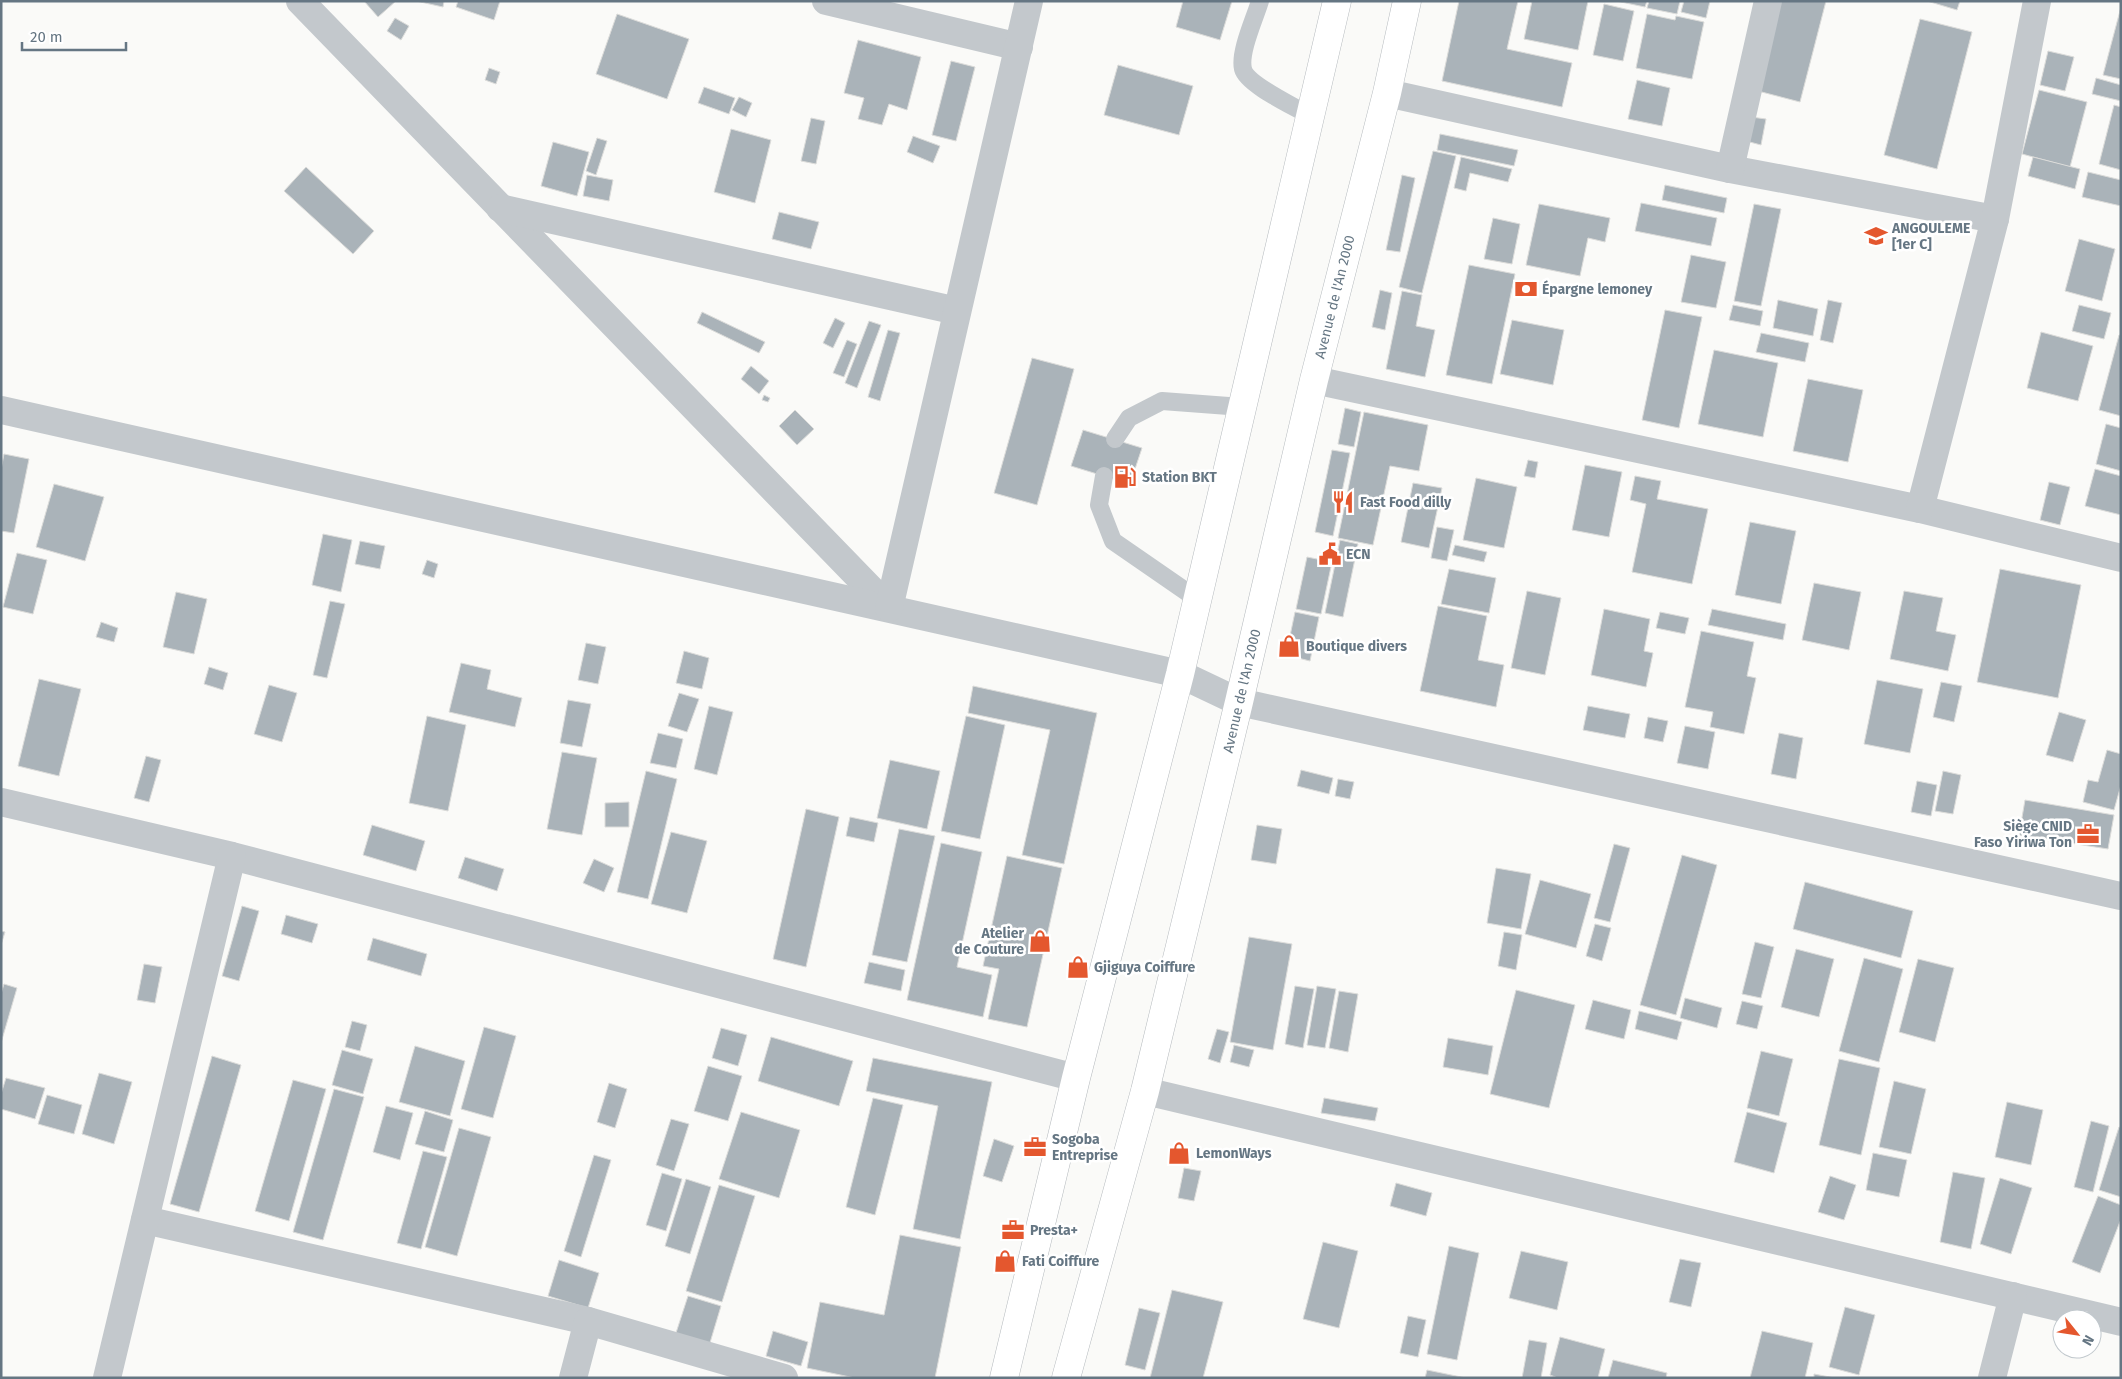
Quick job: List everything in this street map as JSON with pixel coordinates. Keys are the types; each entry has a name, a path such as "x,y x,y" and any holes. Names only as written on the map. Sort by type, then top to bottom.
{"main road":[{"path":"1004,1378 1076,1078 1180,674 1337,1"},
{"name":"Avenue de l'An 2000","path":"1066,1378 1145,1091 1240,702 1314,380 1388,93 1407,1"}],"street":[{"path":"300,1 889,608"},
{"path":"826,1 1019,47"},
{"path":"889,608 1029,1"},
{"path":"1730,169 1768,1"},
{"path":"1920,509 1995,219 2037,1"},
{"path":"1388,93 1730,169 1995,219"},
{"path":"500,208 958,311"},
{"path":"1314,380 1920,509 2121,558"},
{"path":"1,410 1180,674 1240,702 2121,896"},
{"path":"1,802 232,856 1076,1078"},
{"path":"107,1378 232,856"},
{"path":"1145,1091 2121,1322"},
{"path":"145,1220 588,1321 784,1378"},
{"path":"1992,1378 2014,1296"},
{"path":"573,1378 588,1321"}],"lane":[{"path":"1260,1 1244,53 1243,70 1252,82 1310,116"},
{"path":"1115,440 1129,418 1162,401 1242,407"},
{"path":"1104,476 1099,505 1113,541 1197,599"}],"building":[{"path":"364,1 396,1 378,17"},
{"path":"416,1 444,1 443,7"},
{"path":"458,1 500,1 494,20 456,7"},
{"path":"1183,1 1232,1 1220,40 1176,27"},
{"path":"1459,1 1518,1 1507,49 1572,63 1562,107 1442,81"},
{"path":"1532,1 1588,1 1578,50 1524,39"},
{"path":"1616,1 1647,1 1645,7"},
{"path":"1649,1 1680,1 1677,14 1647,8"},
{"path":"1684,1 1710,1 1706,18 1681,12"},
{"path":"1778,1 1826,1 1800,102 1754,90"},
{"path":"1927,1 1960,1 1957,10"},
{"path":"1604,4 1634,11 1623,61 1593,55"},
{"path":"2121,7 2121,79 2103,75"},
{"path":"617,14 689,39 667,99 596,74"},
{"path":"1647,14 1675,20 1676,16 1704,22 1692,79 1636,68"},
{"path":"395,18 409,26 401,40 387,31"},
{"path":"1920,19 1972,32 1937,169 1884,155"},
{"path":"858,40 921,57 907,110 889,104 882,125 858,119 864,98 844,93"},
{"path":"2048,51 2074,57 2065,91 2040,85"},
{"path":"951,61 975,67 956,141 932,135"},
{"path":"1118,65 1193,86 1179,135 1104,115"},
{"path":"489,68 500,72 496,84 485,80"},
{"path":"2096,78 2121,85 2121,101 2092,94"},
{"path":"1637,80 1670,88 1662,126 1628,119"},
{"path":"704,87 735,98 729,114 698,103"},
{"path":"2039,90 2087,102 2070,167 2022,154"},
{"path":"739,97 752,103 746,117 732,110"},
{"path":"2114,105 2121,107 2121,170 2099,164"},
{"path":"1751,117 1766,119 1761,145 1746,141"},
{"path":"811,118 825,121 816,164 801,161"},
{"path":"731,129 771,140 755,203 714,192"},
{"path":"1440,134 1518,150 1514,166 1437,150"},
{"path":"913,136 940,146 933,163 907,152"},
{"path":"597,138 607,141 596,175 586,171"},
{"path":"553,142 589,152 577,196 541,186"},
{"path":"1433,151 1456,156 1422,293 1399,287"},
{"path":"1461,157 1512,169 1508,182 1470,173 1466,191 1454,188"},
{"path":"2033,157 2080,169 2075,189 2028,176"},
{"path":"306,167 374,231 353,254 284,191"},
{"path":"2088,172 2121,180 2121,206 2082,197"},
{"path":"587,175 613,180 609,201 583,196"},
{"path":"1402,175 1415,178 1400,252 1386,250"},
{"path":"1665,185 1727,198 1724,213 1662,200"},
{"path":"1641,203 1717,218 1711,246 1635,231"},
{"path":"1539,204 1610,218 1605,242 1588,238 1580,276 1526,265"},
{"path":"1754,204 1781,209 1761,306 1734,301"},
{"path":"779,212 819,222 811,249 772,239"},
{"path":"1493,218 1520,224 1512,264 1484,259"},
{"path":"2079,239 2115,249 2102,301 2065,291"},
{"path":"1691,255 1726,262 1716,308 1681,302"},
{"path":"1469,265 1515,274 1492,384 1446,375"},
{"path":"1380,290 1392,293 1385,330 1372,327"},
{"path":"1402,291 1422,295 1416,326 1435,330 1425,377 1386,369"},
{"path":"1778,300 1818,309 1813,336 1773,328"},
{"path":"1828,300 1842,303 1833,343 1820,340"},
{"path":"1733,305 1763,311 1760,326 1729,320"},
{"path":"2079,305 2111,313 2104,339 2072,331"},
{"path":"1665,310 1702,317 1679,428 1642,420"},
{"path":"702,312 765,342 759,353 697,323"},
{"path":"835,318 845,323 833,348 823,343"},
{"path":"1512,320 1564,330 1553,385 1500,374"},
{"path":"869,321 881,325 857,388 845,383"},
{"path":"888,330 900,333 880,401 868,397"},
{"path":"2041,332 2093,346 2078,401 2027,388"},
{"path":"1761,333 1809,343 1805,362 1756,352"},
{"path":"2119,335 2121,335 2121,416 2099,410"},
{"path":"847,340 857,344 844,377 833,373"},
{"path":"1714,350 1778,363 1763,437 1698,424"},
{"path":"1032,358 1074,369 1037,505 994,493"},
{"path":"751,366 769,381 759,394 741,379"},
{"path":"1808,379 1863,390 1848,462 1793,451"},
{"path":"764,395 770,398 768,402 762,400"},
{"path":"1345,408 1361,412 1354,447 1338,444"},
{"path":"795,410 814,429 797,445 779,426"},
{"path":"1364,412 1428,425 1419,471 1390,466 1373,545 1338,538"},
{"path":"2106,424 2121,428 2121,471 2096,464"},
{"path":"1083,430 1142,448 1130,484 1071,466"},
{"path":"1332,450 1350,453 1333,536 1315,532"},
{"path":"4,454 29,459 14,533 1,531 1,470"},
{"path":"1528,460 1538,462 1535,478 1524,476"},
{"path":"1585,465 1622,472 1609,537 1572,530"},
{"path":"2095,469 2121,476 2121,515 2085,506"},
{"path":"1635,476 1661,481 1657,499 1708,509 1692,584 1632,572 1646,504 1630,500"},
{"path":"1476,478 1517,487 1504,548 1463,540"},
{"path":"2049,482 2070,487 2060,525 2040,520"},
{"path":"1413,483 1442,488 1429,548 1401,542"},
{"path":"54,484 104,497 85,561 36,547"},
{"path":"1750,522 1796,531 1781,604 1735,595"},
{"path":"1437,527 1454,530 1447,561 1431,558"},
{"path":"323,534 352,540 341,592 312,585"},
{"path":"1340,540 1358,544 1343,617 1325,613"},
{"path":"360,541 385,546 380,569 355,564"},
{"path":"1455,545 1487,552 1484,562 1452,555"},
{"path":"17,553 47,560 33,614 3,607"},
{"path":"1307,557 1332,562 1321,614 1296,609"},
{"path":"427,560 438,564 434,578 422,574"},
{"path":"1449,569 1496,578 1489,613 1441,604"},
{"path":"2000,569 2081,585 2058,698 1977,682"},
{"path":"1814,583 1861,592 1849,650 1802,640"},
{"path":"1527,591 1561,598 1545,675 1511,668"},
{"path":"1904,591 1943,598 1936,631 1956,635 1948,671 1890,659"},
{"path":"176,592 207,599 194,654 163,647"},
{"path":"330,601 345,604 327,678 313,675"},
{"path":"1438,606 1487,616 1478,660 1504,665 1496,707 1420,691"},
{"path":"1604,609 1650,619 1644,651 1653,653 1646,687 1591,675"},
{"path":"1712,609 1786,624 1783,640 1708,625"},
{"path":"1295,612 1319,617 1310,661 1286,655"},
{"path":"1660,612 1689,618 1685,634 1656,628"},
{"path":"101,622 118,628 114,642 96,637"},
{"path":"1701,631 1754,642 1747,676 1756,678 1744,734 1710,727 1713,712 1685,707"},
{"path":"586,643 606,647 598,684 578,680"},
{"path":"684,651 709,658 702,689 676,683"},
{"path":"461,663 491,670 487,689 522,698 515,727 449,712"},
{"path":"209,667 228,673 223,690 204,684"},
{"path":"39,679 81,689 59,776 18,766"},
{"path":"1877,680 1923,689 1910,753 1864,744"},
{"path":"1941,682 1962,686 1954,722 1933,717"},
{"path":"269,685 297,693 282,742 254,734"},
{"path":"973,686 1097,713 1064,864 1022,855 1050,730 968,713"},
{"path":"679,693 699,699 687,732 668,726"},
{"path":"568,700 591,704 582,747 560,743"},
{"path":"709,706 733,712 717,775 694,769"},
{"path":"1588,706 1630,714 1625,738 1583,730"},
{"path":"2059,712 2086,720 2073,762 2046,755"},
{"path":"427,716 466,725 448,811 409,803"},
{"path":"966,716 1005,725 980,839 941,831"},
{"path":"1648,717 1668,721 1663,742 1644,738"},
{"path":"1685,726 1715,732 1708,769 1677,763"},
{"path":"658,733 683,739 676,768 650,763"},
{"path":"1779,733 1803,738 1796,779 1771,774"},
{"path":"2107,750 2121,754 2121,785 2114,810 2083,802 2088,780 2098,782"},
{"path":"562,752 597,758 582,835 547,829"},
{"path":"146,756 161,760 149,802 134,798"},
{"path":"890,760 940,771 927,829 877,818"},
{"path":"1301,770 1333,778 1329,794 1297,786"},
{"path":"646,771 677,779 648,899 617,892"},
{"path":"1943,771 1961,775 1953,814 1935,811"},
{"path":"1338,779 1354,782 1350,799 1335,796"},
{"path":"1917,781 1937,785 1931,816 1911,812"},
{"path":"2025,800 2114,815 2108,849 2019,835"},
{"path":"629,802 629,827 605,827 605,803"},
{"path":"806,809 839,817 806,967 773,959"},
{"path":"850,817 878,823 874,842 846,836"},
{"path":"372,825 425,841 416,871 363,855"},
{"path":"1257,825 1282,829 1276,864 1251,860"},
{"path":"899,829 935,836 907,962 872,955"},
{"path":"671,832 707,841 687,913 651,904"},
{"path":"941,843 982,852 957,967 992,975 983,1017 907,1000"},
{"path":"1614,844 1630,848 1610,922 1594,918"},
{"path":"1682,855 1717,865 1676,1015 1640,1005"},
{"path":"1007,856 1062,868 1027,1027 988,1019 999,969 983,966"},
{"path":"465,857 504,869 497,891 458,878"},
{"path":"594,859 614,868 604,892 583,883"},
{"path":"1496,868 1531,874 1521,929 1487,923"},
{"path":"1540,880 1591,894 1576,948 1525,934"},
{"path":"1805,882 1913,911 1901,958 1793,929"},
{"path":"242,906 259,911 239,981 222,976"},
{"path":"286,915 318,924 312,943 281,934"},
{"path":"1595,924 1611,928 1602,961 1586,956"},
{"path":"1,931 5,932 1,945"},
{"path":"1504,932 1522,935 1516,970 1498,966"},
{"path":"1249,937 1292,944 1273,1050 1230,1042"},
{"path":"373,938 427,954 421,976 367,960"},
{"path":"1755,942 1774,947 1761,998 1742,994"},
{"path":"1796,949 1834,959 1819,1017 1781,1007"},
{"path":"1864,958 1903,969 1879,1062 1839,1051"},
{"path":"1918,959 1954,968 1935,1042 1899,1032"},
{"path":"869,962 905,970 901,991 864,983"},
{"path":"144,964 162,967 155,1003 137,1000"},
{"path":"4,984 17,988 1,1043 1,994"},
{"path":"1295,986 1314,989 1303,1048 1285,1044"},
{"path":"1317,986 1336,989 1325,1048 1307,1045"},
{"path":"1516,990 1575,1005 1549,1108 1490,1094"},
{"path":"1339,991 1358,994 1348,1052 1329,1048"},
{"path":"1685,998 1722,1008 1717,1028 1680,1018"},
{"path":"1593,1000 1631,1010 1624,1039 1585,1029"},
{"path":"1742,1001 1763,1006 1757,1029 1736,1024"},
{"path":"1639,1011 1682,1022 1677,1040 1635,1029"},
{"path":"352,1021 367,1025 360,1051 345,1047"},
{"path":"484,1027 516,1036 493,1118 461,1109"},
{"path":"721,1028 747,1035 738,1066 712,1058"},
{"path":"1217,1029 1229,1032 1220,1063 1208,1059"},
{"path":"771,1037 853,1061 839,1106 758,1081"},
{"path":"1448,1038 1493,1046 1488,1075 1443,1067"},
{"path":"1234,1045 1254,1050 1249,1067 1230,1062"},
{"path":"415,1046 465,1061 450,1116 399,1102"},
{"path":"342,1050 373,1059 363,1094 332,1085"},
{"path":"1761,1051 1793,1059 1779,1116 1747,1108"},
{"path":"212,1056 241,1065 199,1212 170,1204"},
{"path":"873,1058 992,1082 960,1239 913,1229 938,1106 866,1091"},
{"path":"1839,1059 1880,1068 1861,1155 1819,1145"},
{"path":"708,1066 742,1076 728,1121 694,1111"},
{"path":"99,1073 132,1082 114,1144 82,1134"},
{"path":"6,1078 45,1088 35,1119 1,1109 1,1094"},
{"path":"293,1080 326,1089 289,1221 255,1211"},
{"path":"1894,1081 1926,1089 1911,1154 1879,1147"},
{"path":"609,1083 627,1089 615,1128 597,1122"},
{"path":"334,1089 364,1097 323,1240 293,1232"},
{"path":"47,1095 82,1105 74,1134 38,1124"},
{"path":"873,1098 903,1105 875,1215 846,1207"},
{"path":"1324,1098 1378,1108 1375,1121 1321,1113"},
{"path":"2007,1102 2043,1110 2031,1165 1995,1157"},
{"path":"386,1106 413,1113 400,1160 373,1152"},
{"path":"425,1111 453,1120 444,1152 415,1144"},
{"path":"741,1112 800,1130 779,1198 719,1179"},
{"path":"1747,1112 1787,1123 1774,1173 1734,1162"},
{"path":"671,1119 689,1124 674,1171 656,1165"},
{"path":"2091,1121 2109,1126 2093,1192 2074,1187"},
{"path":"2119,1127 2121,1127 2121,1197 2099,1190"},
{"path":"459,1128 491,1137 457,1256 425,1247"},
{"path":"994,1139 1014,1146 1002,1182 983,1176"},
{"path":"423,1151 447,1157 421,1249 397,1243"},
{"path":"1873,1153 1907,1160 1899,1197 1866,1190"},
{"path":"594,1155 611,1160 581,1257 564,1251"},
{"path":"1184,1168 1201,1171 1194,1201 1178,1198"},
{"path":"1953,1172 1985,1178 1971,1249 1940,1242"},
{"path":"662,1173 682,1179 666,1231 646,1225"},
{"path":"1830,1176 1856,1185 1844,1220 1818,1212"},
{"path":"2000,1178 2032,1188 2011,1254 1980,1244"},
{"path":"686,1179 711,1187 690,1254 665,1246"},
{"path":"1396,1183 1432,1193 1426,1216 1390,1206"},
{"path":"719,1185 755,1196 722,1302 686,1291"},
{"path":"2098,1196 2121,1205 2121,1219 2100,1273 2072,1262"},
{"path":"900,1235 961,1247 935,1378 855,1378 807,1368 820,1302 884,1315"},
{"path":"1323,1242 1358,1251 1339,1328 1303,1319"},
{"path":"1449,1246 1479,1253 1457,1360 1427,1354"},
{"path":"1521,1251 1568,1262 1557,1310 1509,1298"},
{"path":"1680,1259 1701,1263 1691,1307 1669,1302"},
{"path":"559,1260 599,1273 588,1308 548,1296"},
{"path":"1172,1290 1223,1302 1203,1378 1150,1378"},
{"path":"688,1296 721,1306 709,1346 675,1336"},
{"path":"1845,1307 1875,1315 1859,1375 1829,1367"},
{"path":"1139,1308 1160,1313 1145,1370 1125,1365"},
{"path":"1408,1316 1426,1320 1418,1357 1400,1353"},
{"path":"773,1331 808,1342 801,1366 766,1356"},
{"path":"1762,1331 1813,1343 1805,1378 1750,1378"},
{"path":"1560,1337 1605,1349 1598,1378 1558,1378 1550,1375"},
{"path":"1529,1340 1547,1343 1541,1378 1522,1378"},
{"path":"1613,1360 1667,1373 1666,1378 1608,1378"},
{"path":"1427,1370 1466,1378 1425,1378"},
{"path":"1814,1374 1835,1378 1814,1378"}],"place":[{"name":"ANGOULEME [1er C]","path":"1876,236"},
{"name":"Épargne lemoney","path":"1526,289"},
{"name":"Station BKT","path":"1125,477"},
{"name":"Fast Food dilly","path":"1343,502"},
{"name":"ECN","path":"1330,554"},
{"name":"Boutique divers","path":"1289,646"},
{"name":"Siège CNID Faso Yiriwa Ton","path":"2088,834"},
{"name":"Atelier de Couture","path":"1040,941"},
{"name":"Gjiguya Coiffure","path":"1078,967"},
{"name":"Sogoba Entreprise","path":"1035,1147"},
{"name":"LemonWays","path":"1179,1153"},
{"name":"Presta+","path":"1013,1230"},
{"name":"Fati Coiffure","path":"1005,1261"}]}
